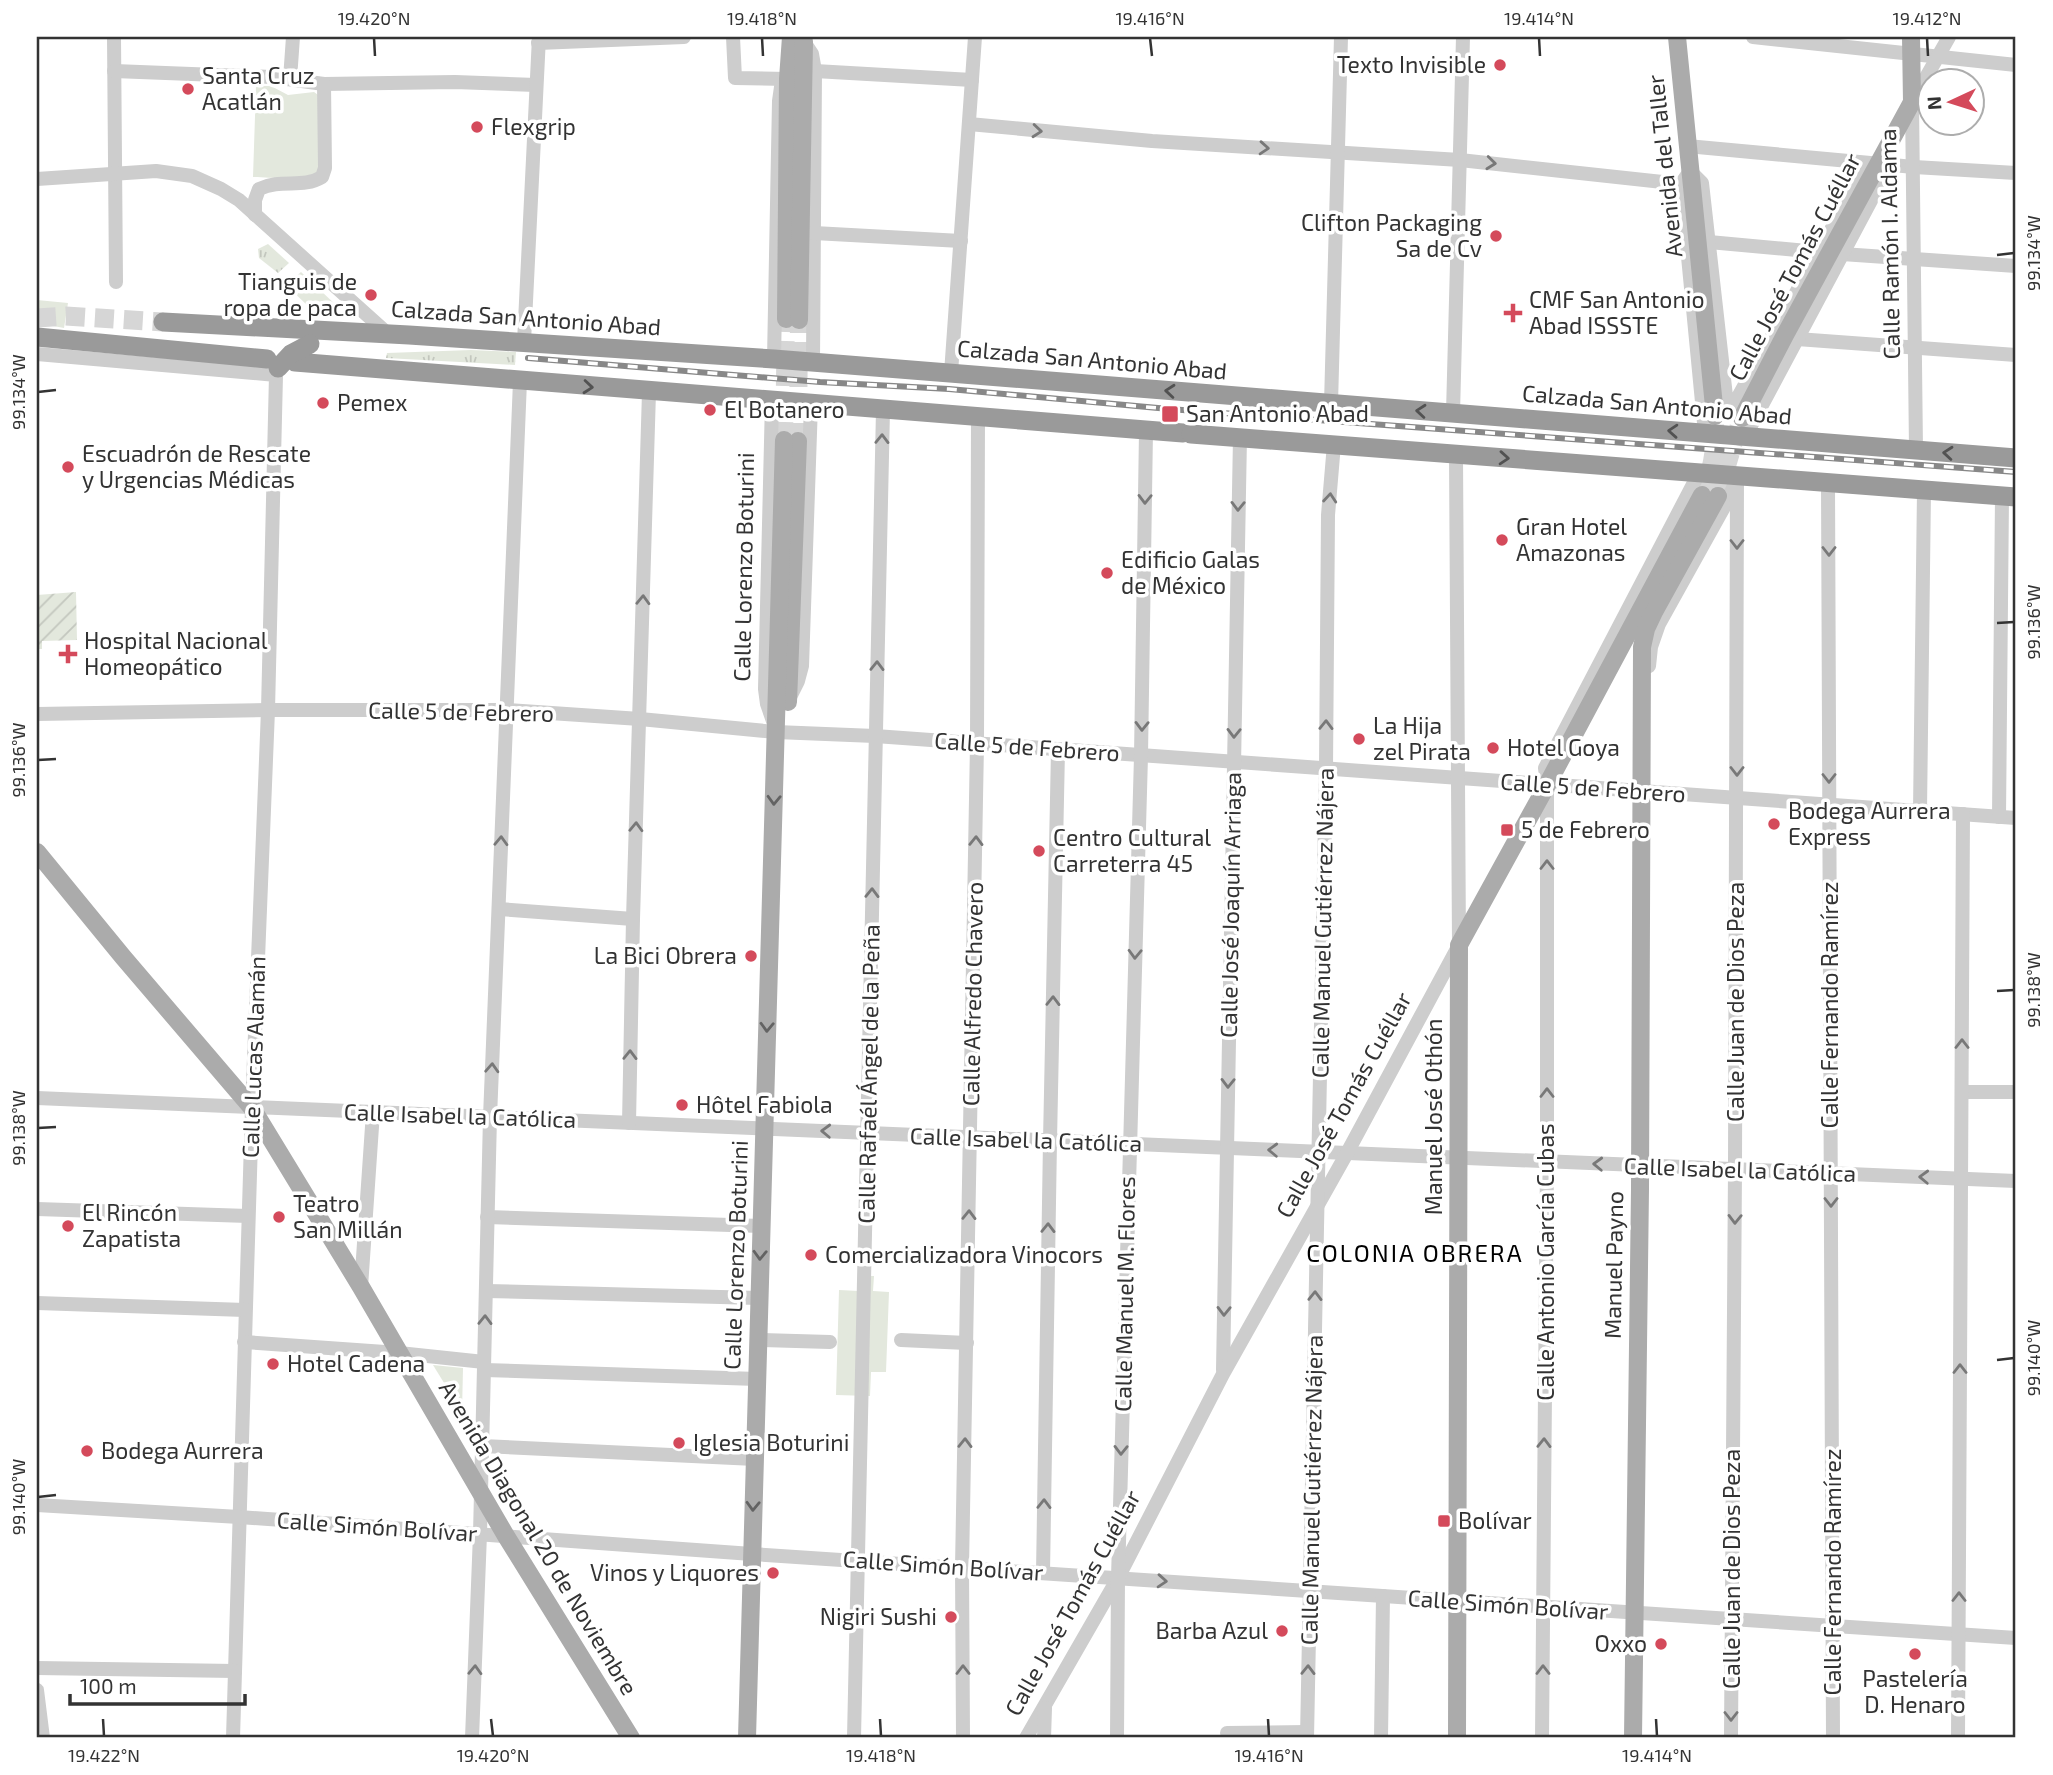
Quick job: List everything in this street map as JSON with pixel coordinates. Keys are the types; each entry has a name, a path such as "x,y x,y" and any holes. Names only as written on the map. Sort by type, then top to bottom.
{"highway":[{"name":"Calzada San Antonio Abad","path":"163,322 774,359 1705,433 1744,427 1916,450 2016,458"},
{"path":"279,366 291,354 310,344 320,342 379,345 389,344 409,335"},
{"path":"37,337 279,366 520,381 2009,497"}],"main road":[{"name":"Avenida del Taller","path":"1676,37 1687,146 1686,178 1715,416"},
{"path":"799,39 792,319 788,79 799,39"},
{"name":"Calle Ramón I. Aldama","path":"1911,45 1912,102"},
{"name":"Calle José Tomás Cuéllar","path":"1744,427 1912,102"},
{"name":"Calle Lorenzo Boturini","path":"747,1738 776,732 791,440 789,698 776,732"},
{"name":"Calle José Tomás Cuéllar","path":"1459,945 1710,495 1646,629 1642,664 1642,792"},
{"name":"Manuel Payno","path":"1633,1738 1642,792"},
{"name":"Avenida Diagonal 20 de Noviembre","path":"37,852 114,947 252,1108 361,1287 506,1536 631,1738"},
{"name":"Manuel José Othón","path":"1457,1738 1459,945"}],"street":[{"path":"114,37 116,282"},
{"path":"290,79 293,37"},
{"path":"524,342 539,40 684,37"},
{"path":"733,37 735,78 788,79"},
{"path":"951,373 975,37"},
{"path":"1331,404 1341,37"},
{"path":"1453,414 1463,37"},
{"path":"1753,37 1911,45 1938,55 2016,65"},
{"path":"1912,102 1949,37"},
{"path":"799,39 812,54 815,71 813,362"},
{"path":"114,71 272,77 324,84 455,82 536,85"},
{"path":"815,71 972,79"},
{"path":"774,359 779,101 782,87 788,79"},
{"path":"256,215 255,200 259,189 271,183 313,182 322,177 325,167 324,84"},
{"name":"Calle Ramón I. Aldama","path":"1912,102 1916,450"},
{"path":"969,124 1152,141 1460,160 1686,178 1702,183 1727,405 1730,406 1738,399 1818,251 1879,164"},
{"path":"1687,146 1914,167 2016,173"},
{"path":"1744,427 1797,339 1842,254 1879,164"},
{"path":"37,179 156,171 192,176 239,200 387,334"},
{"path":"1686,178 1705,433"},
{"path":"814,233 961,241"},
{"path":"1709,242 1818,251"},
{"path":"1842,254 2016,266"},
{"path":"1797,339 2016,355"},
{"path":"37,354 279,366"},
{"name":"Calle Lucas Alamán","path":"233,1738 248,1216 279,366"},
{"path":"472,1738 481,1534 490,1117 520,381"},
{"path":"629,1123 649,392"},
{"name":"Calle Lorenzo Boturini","path":"772,401 765,689 776,732"},
{"name":"Calle Lorenzo Boturini","path":"789,698 802,666 811,404"},
{"name":"Calle Rafaél Ángel de la Peña","path":"854,1738 883,410"},
{"name":"Calle Alfredo Chavero","path":"963,1738 962,1567 977,744 978,417"},
{"name":"Calle Manuel M. Flores","path":"1117,1738 1118,1578 1141,756 1146,430"},
{"name":"Calle José Joaquín Arriaga","path":"1223,1374 1240,438"},
{"name":"Calle Manuel Gutiérrez Nájera","path":"1307,1735 1326,769 1328,515 1334,444"},
{"name":"Manuel José Othón","path":"1456,454 1459,945"},
{"name":"Calle Antonio García Cubas","path":"1542,1738 1547,1162 1545,768 1699,473"},
{"path":"1642,740 1650,711 1649,664 1655,635 1728,500 1737,476"},
{"name":"Calle Juan de Dios Peza","path":"1731,1738 1737,476"},
{"name":"Calle Fernando Ramírez","path":"1828,483 1833,1738"},
{"path":"1920,811 1924,490"},
{"path":"1999,817 2009,497"},
{"name":"Calle 5 de Febrero","path":"37,714 506,710 776,732 875,736 2016,818"},
{"path":"1043,1573 1058,750"},
{"path":"1958,1738 1963,814"},
{"path":"499,909 633,919"},
{"name":"Calle José Tomás Cuéllar","path":"1026,1738 1118,1578 1223,1374 1347,1153 1459,945"},
{"path":"1962,1092 2016,1092"},
{"name":"Calle Isabel la Católica","path":"37,1098 2016,1181"},
{"path":"361,1287 373,1112"},
{"path":"37,1209 248,1216"},
{"path":"487,1217 761,1226"},
{"path":"486,1290 759,1298"},
{"path":"37,1303 246,1310"},
{"path":"758,1340 830,1342"},
{"path":"901,1340 967,1343"},
{"path":"244,1342 399,1353 484,1366 757,1379"},
{"path":"482,1446 755,1459"},
{"name":"Calle Simón Bolívar","path":"37,1502 752,1554 2016,1638"},
{"path":"1381,1738 1383,1596"},
{"path":"37,1668 235,1671"},
{"path":"37,1690 43,1738"},
{"path":"1044,1738 1045,1705"},
{"path":"1227,1733 1307,1735"}],"green space":[{"path":"256,86 271,86 288,95 314,92 321,97 321,169 308,176 253,177"},
{"path":"268,244 289,263 278,273 259,258 258,249"},
{"path":"301,272 338,307 309,307 286,285"},
{"path":"37,300 68,303 64,328 37,323"},
{"path":"471,350 516,352 515,365 386,358 387,353"},
{"path":"76,592 77,640 42,641 42,649 37,649 37,595"},
{"path":"860,1276 874,1276 873,1291 889,1292 886,1372 871,1372 870,1396 836,1395 839,1290 859,1291"},
{"path":"433,1365 463,1368 462,1412"}],"tunnel":[{"path":"37,318 66,316 163,322"},
{"path":"784,440 786,319"},
{"path":"798,441 799,320"},
{"path":"1702,495 1713,458 1715,420"},
{"path":"1718,496 1740,422"}],"railway":[{"path":"528,358 2016,472"}],"place":[{"name":"Texto Invisible","path":"1500,65"},
{"name":"Santa Cruz Acatlán","path":"188,89"},
{"name":"Flexgrip","path":"477,127"},
{"name":"Clifton Packaging Sa de Cv","path":"1496,236"},
{"name":"Tianguis de ropa de paca","path":"371,295"},
{"name":"CMF San Antonio Abad ISSSTE","path":"1513,313"},
{"name":"Pemex","path":"323,403"},
{"name":"El Botanero","path":"710,410"},
{"name":"San Antonio Abad","path":"1170,414"},
{"name":"Escuadrón de Rescate y Urgencias Médicas","path":"68,467"},
{"name":"Gran Hotel Amazonas","path":"1502,540"},
{"name":"Edificio Galas de México","path":"1107,573"},
{"name":"Hospital Nacional Homeopático","path":"68,654"},
{"name":"La Hija zel Pirata","path":"1359,739"},
{"name":"Hotel Goya","path":"1493,748"},
{"name":"Bodega Aurrera Express","path":"1774,824"},
{"name":"5 de Febrero","path":"1507,830"},
{"name":"Centro Cultural Carreterra 45","path":"1039,851"},
{"name":"La Bici Obrera","path":"751,956"},
{"name":"Hôtel Fabiola","path":"682,1105"},
{"name":"Teatro San Millán","path":"279,1217"},
{"name":"El Rincón Zapatista","path":"68,1226"},
{"name":"Comercializadora Vinocors","path":"811,1255"},
{"name":"Hotel Cadena","path":"273,1364"},
{"name":"Iglesia Boturini","path":"679,1443"},
{"name":"Bodega Aurrera","path":"87,1451"},
{"name":"Bolívar","path":"1444,1521"},
{"name":"Vinos y Liquores","path":"773,1573"},
{"name":"Nigiri Sushi","path":"951,1617"},
{"name":"Barba Azul","path":"1282,1631"},
{"name":"Oxxo","path":"1661,1644"},
{"name":"Pastelería D. Henaro","path":"1915,1654"}],"district":[{"name":"COLONIA OBRERA","path":"1415,1254"}]}
